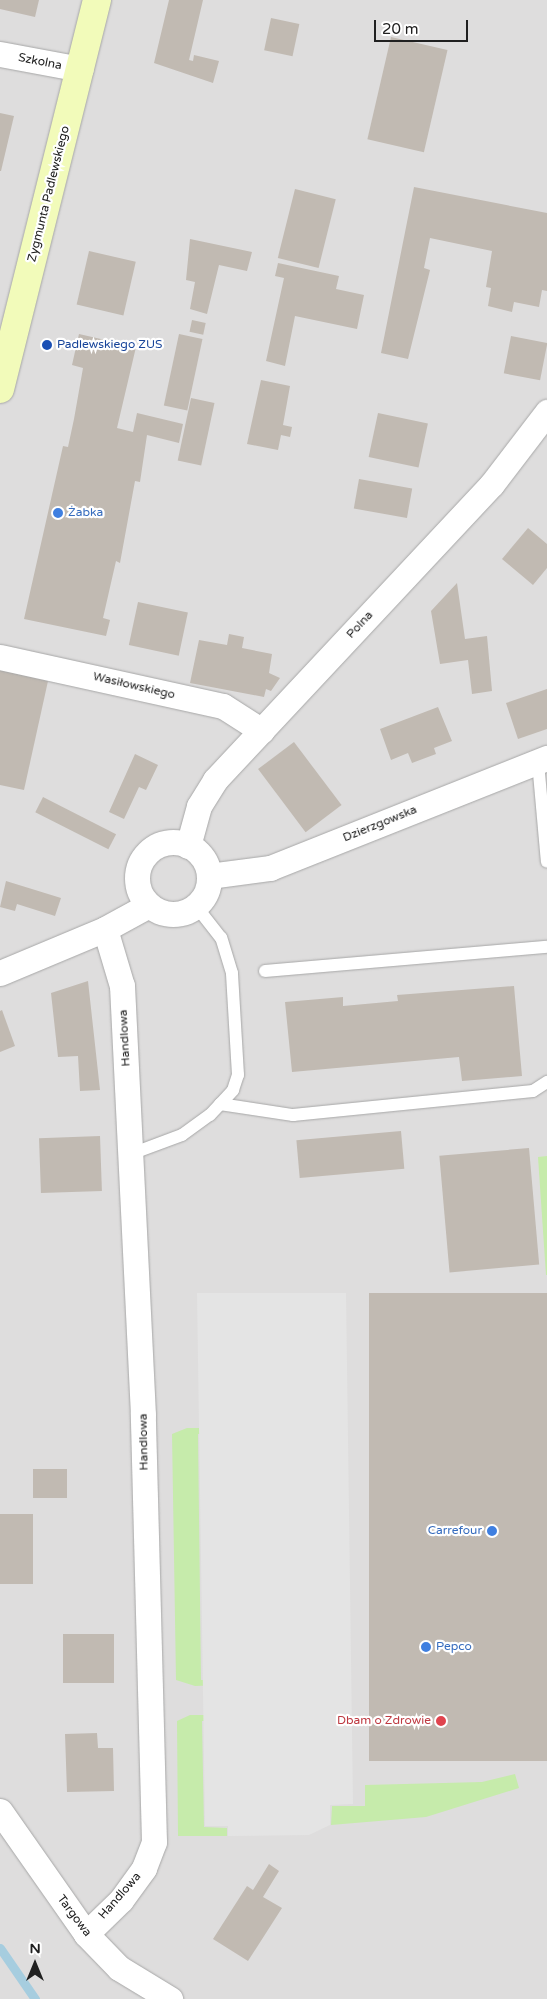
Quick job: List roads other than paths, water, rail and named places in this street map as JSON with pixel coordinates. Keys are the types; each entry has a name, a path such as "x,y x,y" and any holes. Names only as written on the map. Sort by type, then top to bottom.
{"street":[{"name":"Zygmunta Padlewskiego","path":"0,389 97,0"},
{"name":"Szkolna","path":"0,54 81,69"},
{"name":"Polna","path":"188,846 199,806 215,780 492,484 547,412"},
{"name":"Wasiłowskiego","path":"0,657 223,706 262,731"},
{"name":"Dzierzgowska","path":"209,876 270,868 542,760"},
{"path":"163,844 188,846 202,858 209,876 208,889 196,906 171,914 149,905 138,883 143,859 163,844"},
{"path":"0,973 105,929 149,905"},
{"name":"Handlowa","path":"86,1934 126,1892 144,1868 154,1842 143,1415 122,986 105,929"},
{"name":"Targowa","path":"0,1811 86,1934 119,1968 170,1999"}],"lane":[{"path":"542,760 547,862"},
{"path":"130,1154 182,1135 220,1104 233,1090 238,1075 236,1008 220,938 196,906"},
{"path":"265,971 547,948"},
{"path":"220,1104 293,1115 534,1091 547,1082"}],"waterway":[{"path":"0,1948 35,1999"}],"place":[{"name":"Padlewskiego ZUS","path":"47,345"},
{"name":"Żabka","path":"58,513"},
{"name":"Carrefour","path":"492,1531"},
{"name":"Pepco","path":"426,1647"},
{"name":"Dbam o Zdrowie","path":"441,1721"}]}
